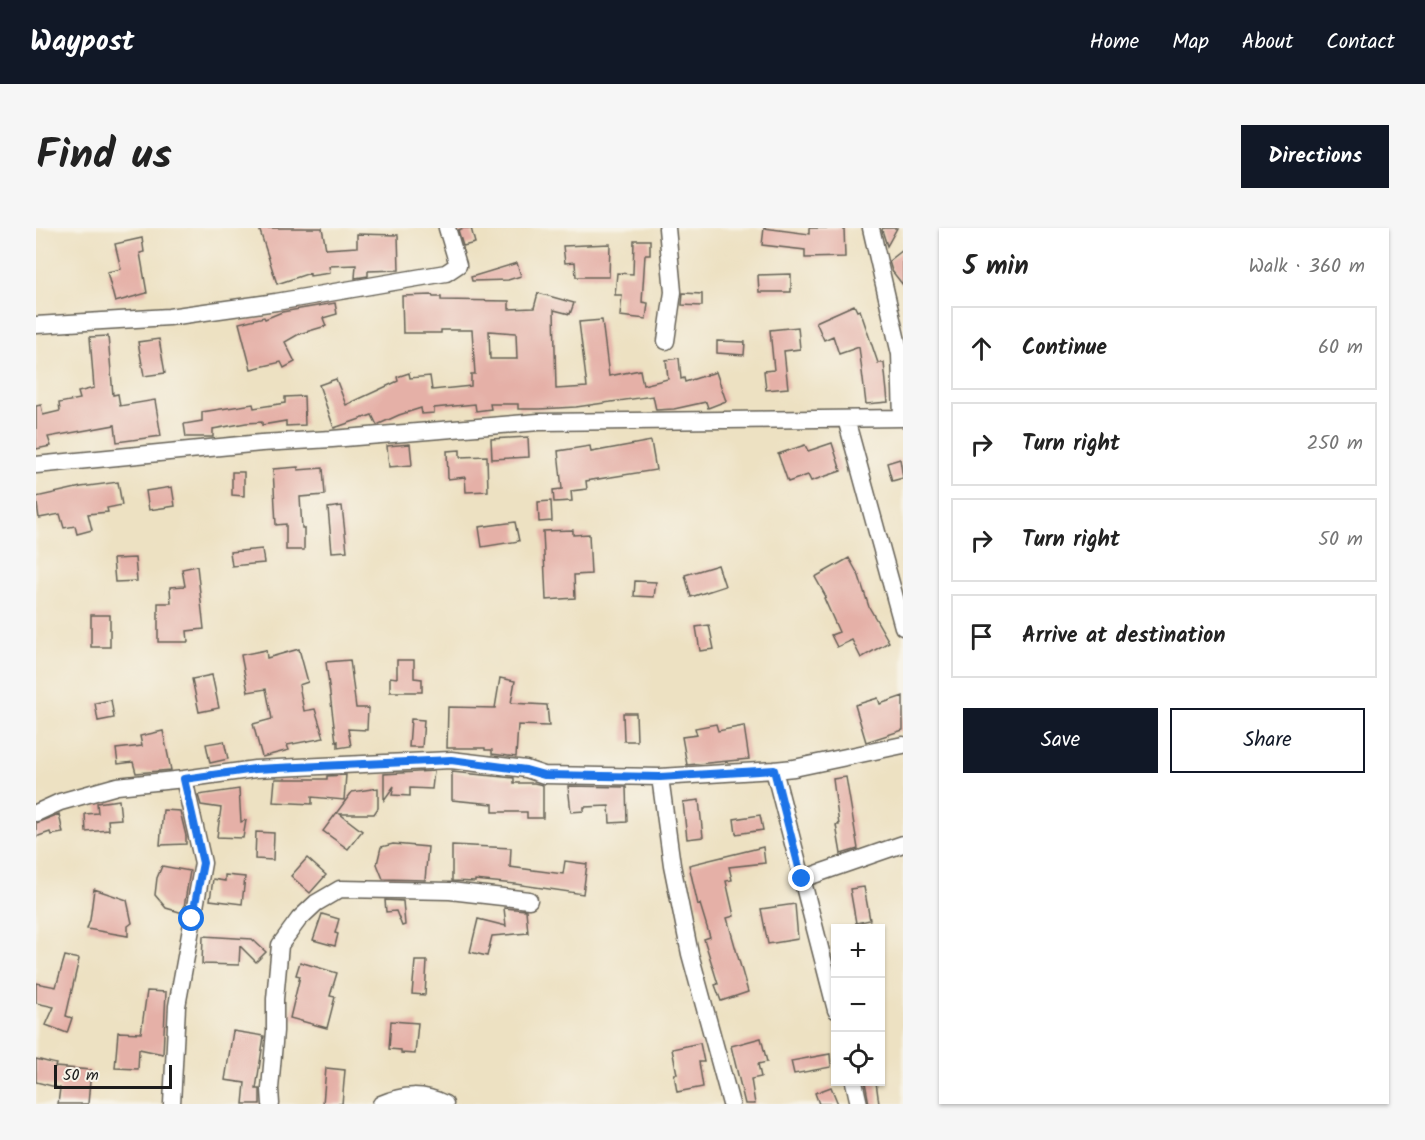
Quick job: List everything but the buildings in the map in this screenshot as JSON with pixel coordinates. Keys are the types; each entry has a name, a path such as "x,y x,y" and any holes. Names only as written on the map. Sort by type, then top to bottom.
{"street":[{"path":"36,325 169,317 276,302 446,273 458,265 447,228"},
{"path":"666,341 674,292 667,228"},
{"path":"36,465 261,443 539,422 902,418 900,354 872,228"},
{"path":"846,418 903,627"},
{"path":"36,813 60,802 117,786 255,769 451,760 526,770 544,775 660,777 794,768 903,745"},
{"path":"774,770 831,991"},
{"path":"660,777 672,865 690,954 731,1104"},
{"path":"172,1104 177,1006 203,863 184,779"},
{"path":"802,879 903,844"},
{"path":"271,1104 275,999 280,945 299,920 316,903 340,889 450,891 529,900"},
{"path":"855,1086 859,1104"},
{"path":"381,1104 397,1097 430,1096 445,1104"}],"route":[{"path":"192,919 203,863 184,779 255,769 451,760 526,770 544,775 660,777 774,770 802,879"}]}
